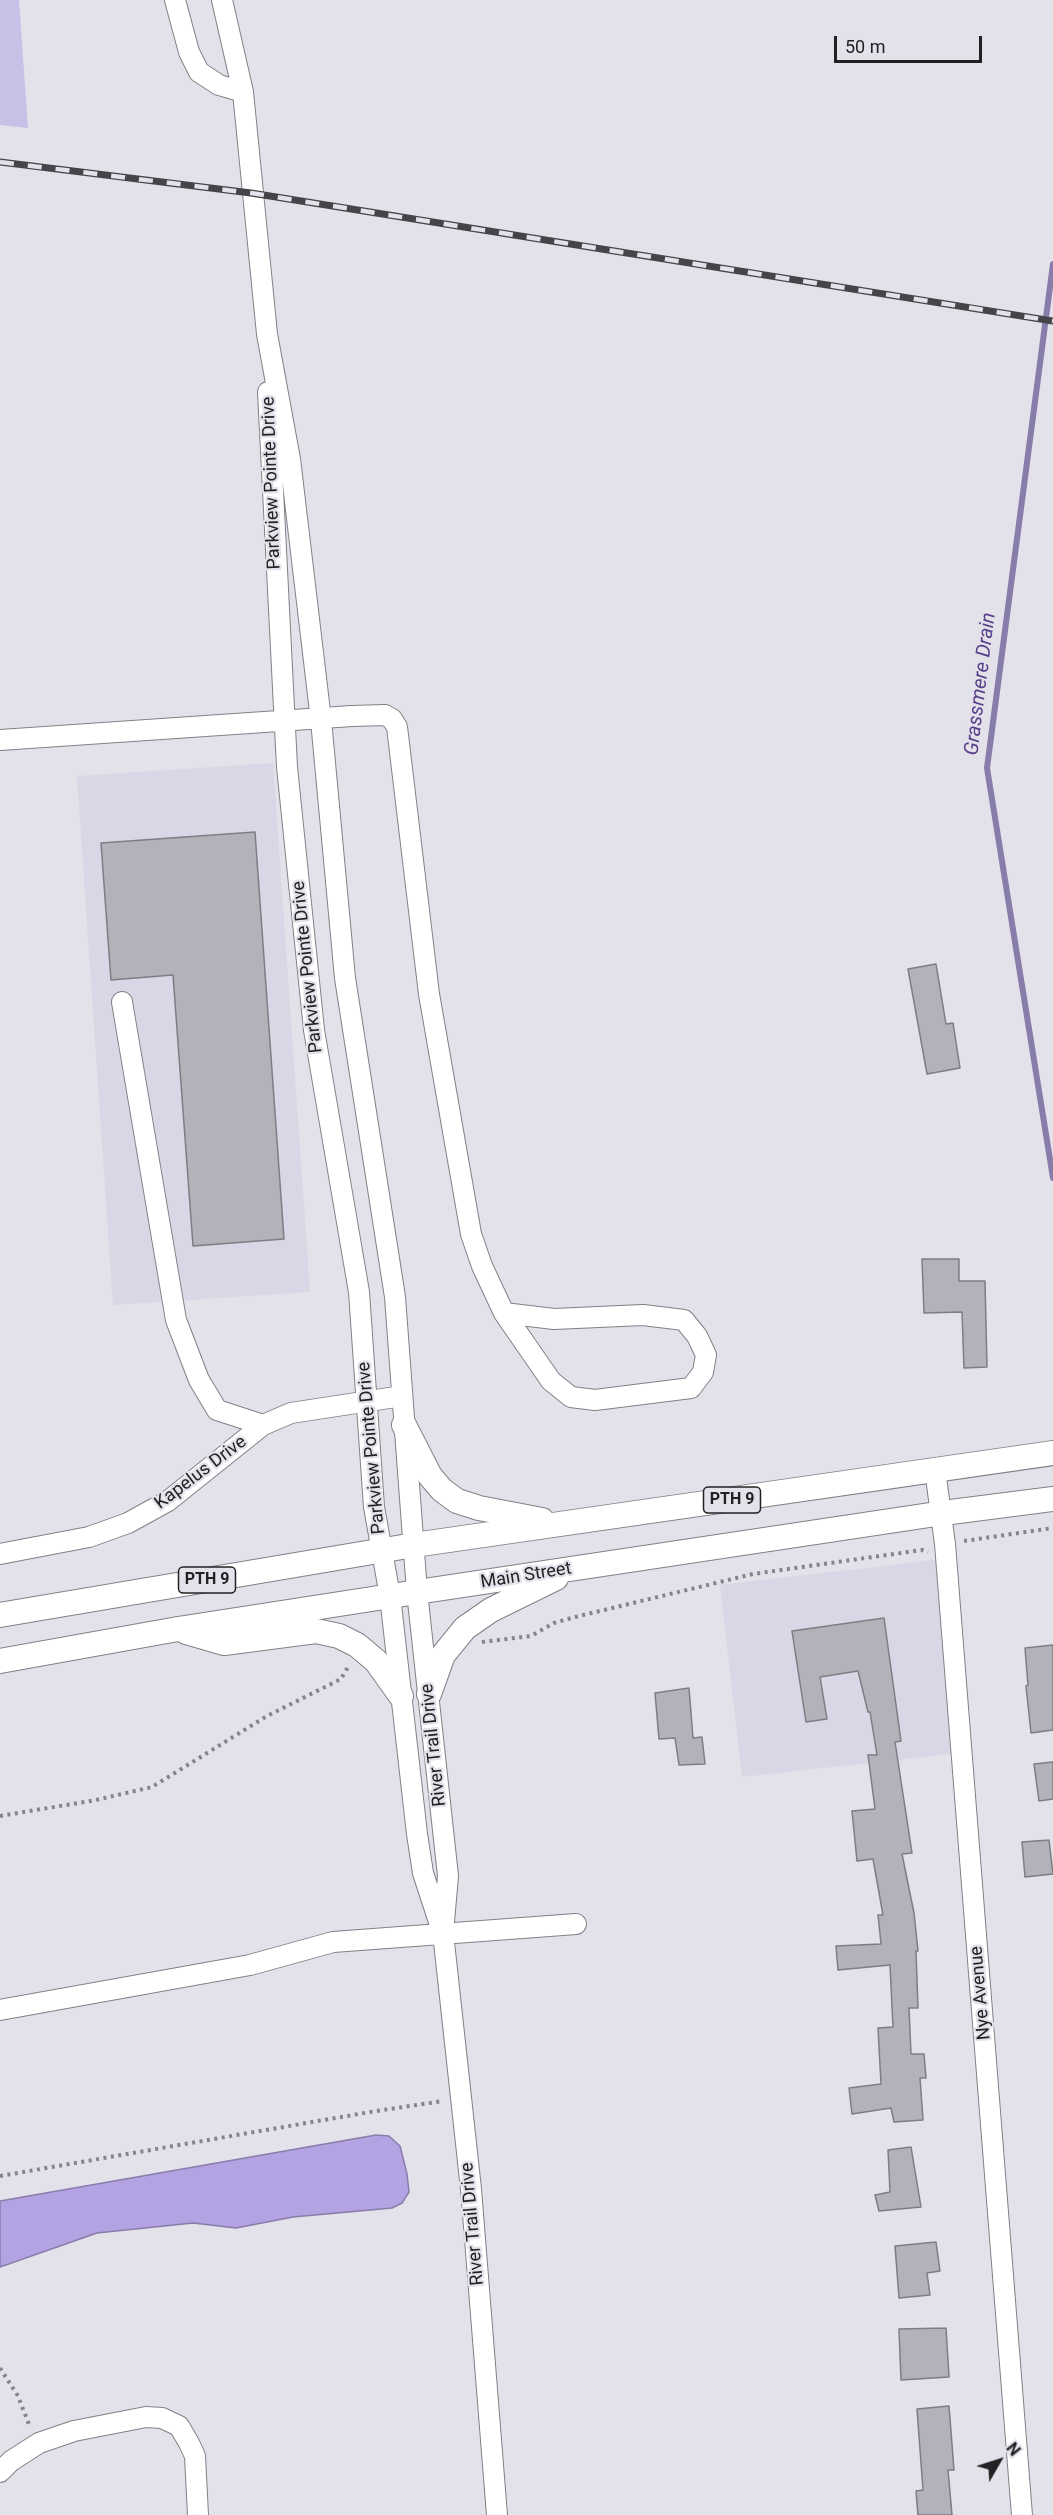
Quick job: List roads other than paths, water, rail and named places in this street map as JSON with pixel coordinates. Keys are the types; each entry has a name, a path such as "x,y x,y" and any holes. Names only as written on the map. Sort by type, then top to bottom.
{"main road":[{"path":"404,1425 430,1476 442,1490 457,1501 479,1508 562,1524"},
{"name":"PTH 9","path":"0,1615 414,1545 1052,1454"},
{"name":"Main Street","path":"0,1661 178,1629 390,1596 943,1513 1053,1499"},
{"path":"429,1694 443,1655 465,1628 491,1610 575,1568"},
{"path":"178,1629 224,1643 316,1631 339,1636 357,1645 376,1661 401,1696"}],"street":[{"path":"175,0 189,52 199,72 219,85 243,92"},
{"name":"Parkview Pointe Drive","path":"222,0 243,92 267,334 269,440 284,722 314,1030 359,1292 374,1507 390,1596"},
{"name":"Parkview Pointe Drive","path":"267,334 290,459 321,720 345,978 395,1297 417,1592"},
{"path":"0,740 385,715 392,719 397,727 429,994 471,1234 482,1266 504,1313 551,1381 571,1397 595,1401 691,1388 703,1372 706,1355 697,1336 684,1320 643,1315 554,1319 504,1313"},
{"path":"122,1002 176,1320 199,1380 217,1410 263,1425"},
{"name":"Kapelus Drive","path":"0,1554 89,1537 128,1523 168,1501 263,1425 291,1413 402,1396"},
{"name":"Nye Avenue","path":"935,1470 943,1513 1022,2515"},
{"name":"River Trail Drive","path":"417,1592 448,1876 442,1933"},
{"name":"River Trail Drive","path":"390,1596 423,1873 442,1933 471,2189 496,2515"},
{"path":"0,2010 250,1965 333,1942 576,1924"},
{"path":"0,2472 11,2461 37,2444 74,2431 146,2417 162,2418 178,2426 195,2456 198,2515"}],"waterway":[{"name":"Grassmere Drain","path":"1053,264 987,768 1053,1178"}],"railway":[{"path":"0,162 251,193 1053,321"}]}
